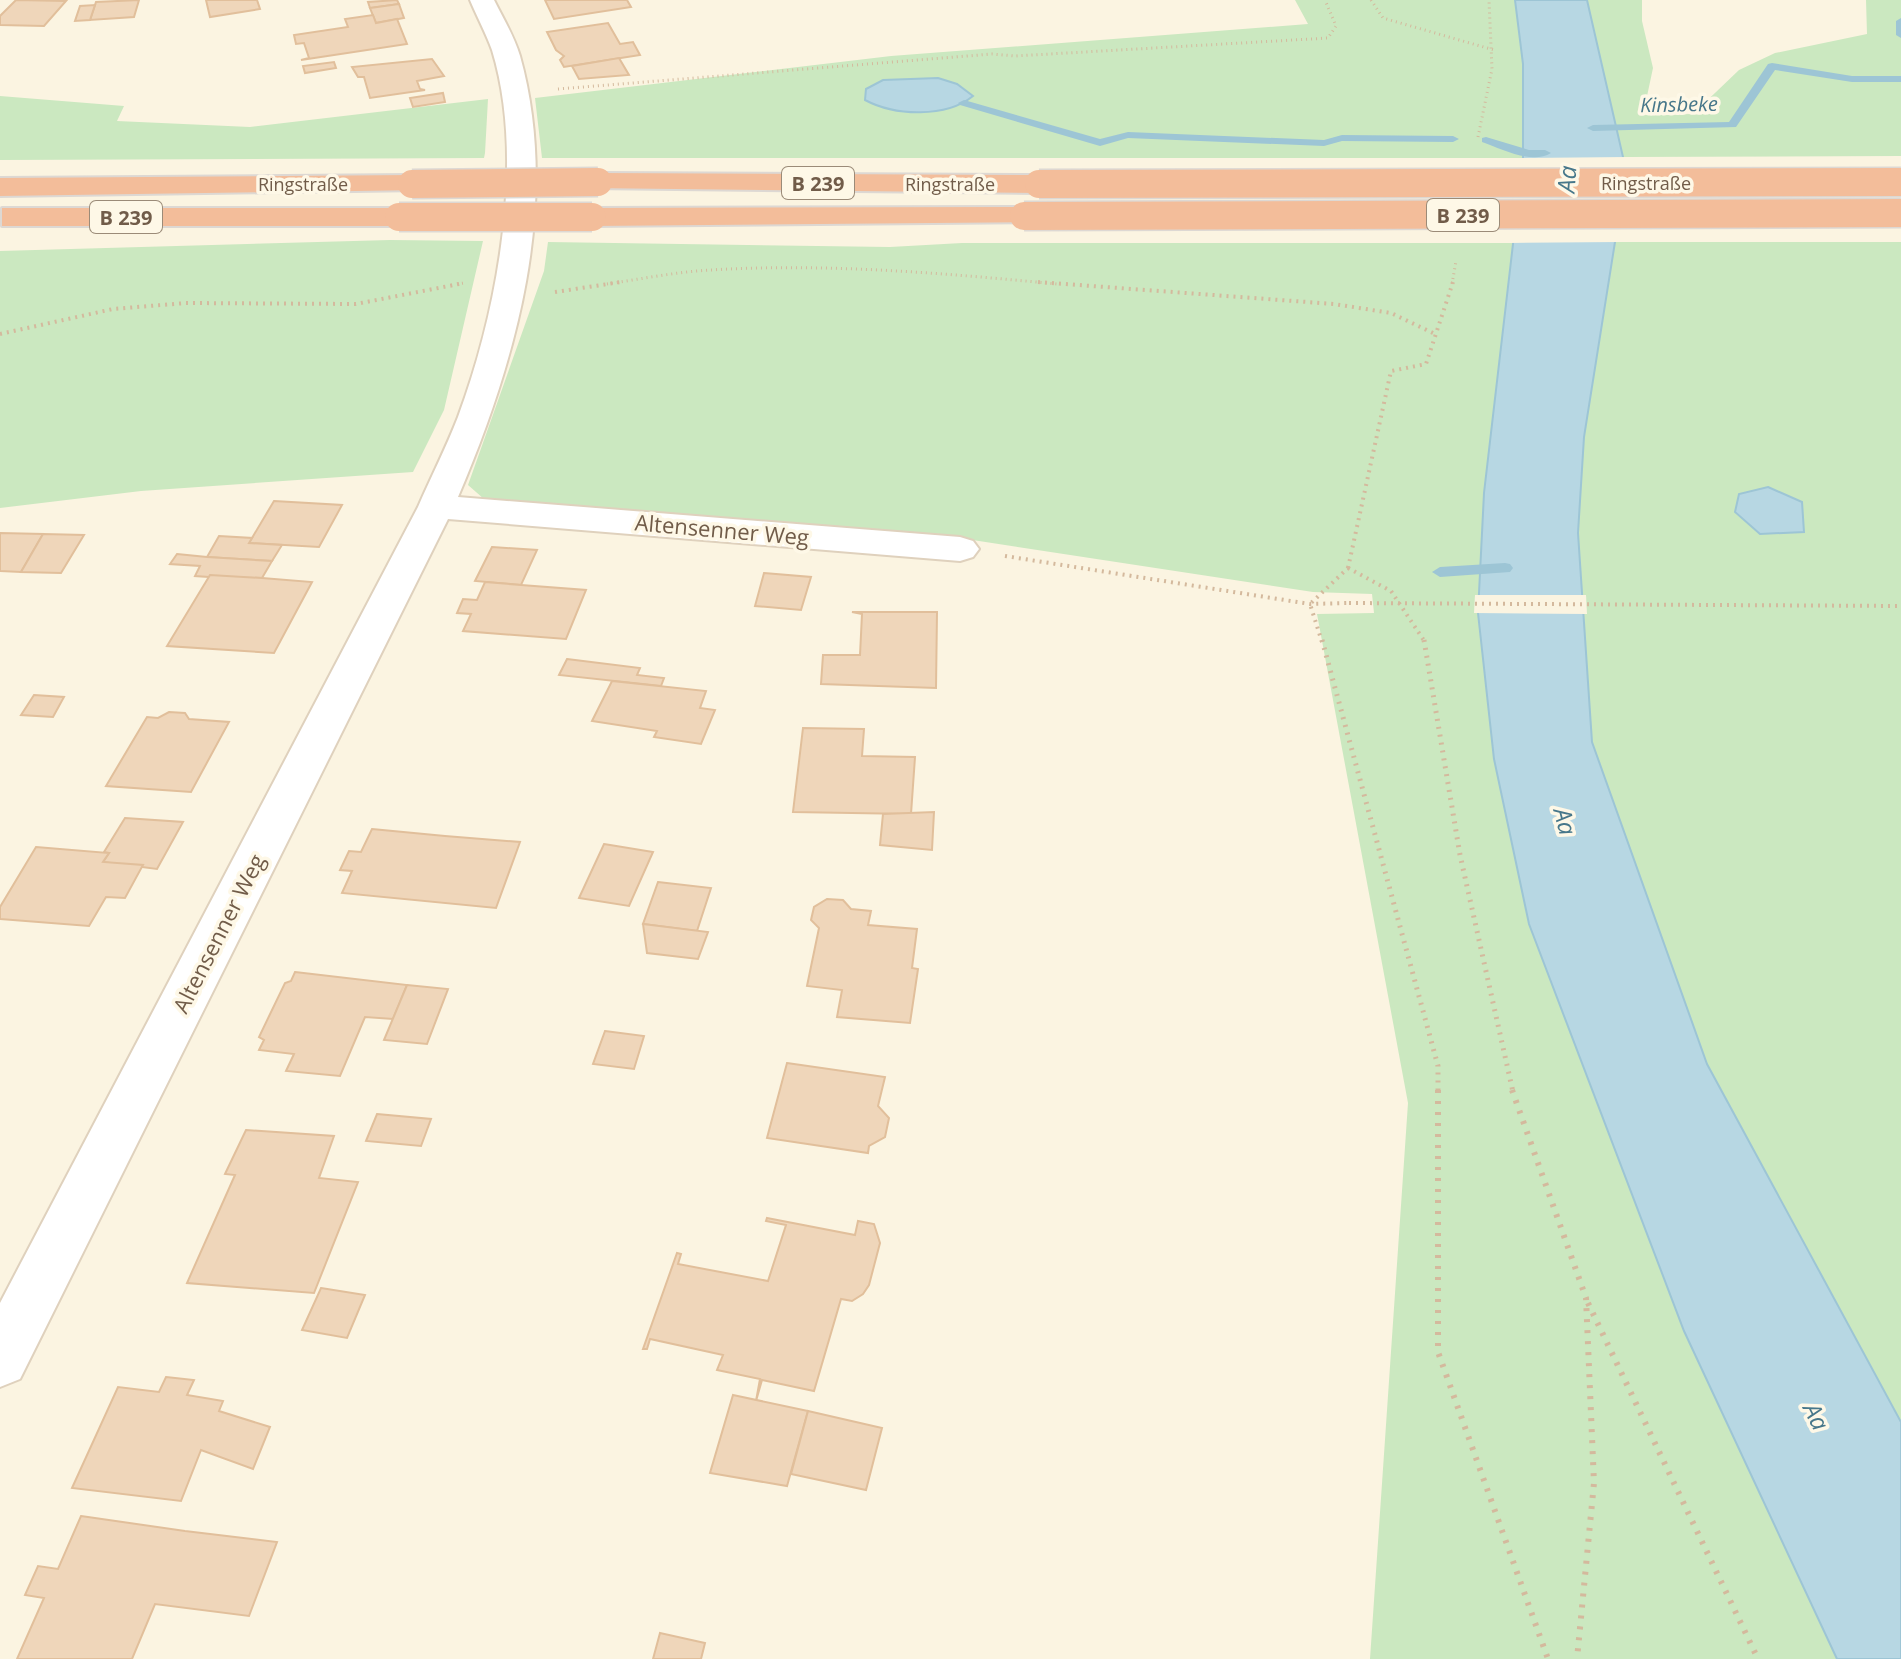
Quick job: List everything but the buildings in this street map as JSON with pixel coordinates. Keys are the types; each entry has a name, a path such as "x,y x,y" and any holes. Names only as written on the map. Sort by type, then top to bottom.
{"highway":[{"name":"Ringstraße","path":"0,187 598,182 1901,182"},
{"name":"Ringstraße","path":"0,217 1901,213"},
{"path":"0,234 163,234 253,217"}],"street":[{"name":"Altensenner Weg","path":"0,1360 436,507 479,409 498,342 520,203 508,60 482,0"},
{"name":"Altensenner Weg","path":"436,507 960,549"}],"path":[{"path":"512,93 992,54 1015,56 1328,38 1336,26 1325,0"},
{"path":"1371,0 1383,18 1494,50"},
{"path":"0,334 113,309 186,303 356,304 507,287 777,267 936,272 1093,288 1334,304 1391,313 1435,334"},
{"path":"1310,604 1339,573 1348,568 1391,371"},
{"path":"960,549 1310,604 1901,606"},
{"path":"1348,568 1391,591 1427,644 1460,855 1507,1076 1586,1298 1758,1659"},
{"path":"1310,604 1336,683 1438,1066 1438,1352 1548,1659"},
{"path":"1577,1659 1594,1483 1586,1298"}],"green space":[{"path":"1295,0 1515,0 1523,64 1523,158 542,158 535,98 891,56 1308,24"},
{"path":"1587,0 1642,0 1642,21 1653,68 1643,115 1693,114 1739,70 1775,53 1867,34 1866,0 1901,0 1901,156 1623,157"},
{"path":"0,96 124,106 117,121 250,127 488,99 485,153 484,158 0,160"},
{"path":"390,240 483,241 444,410 413,472 141,491 0,508 0,251"},
{"path":"548,242 890,247 962,243 1514,243 1484,493 1478,613 1494,759 1529,924 1684,1331 1837,1659 1370,1659 1408,1103 1317,614 1374,613 1372,594 1313,592 966,539 484,499 468,485 544,271"},
{"path":"1615,242 1901,242 1901,1422 1707,1064 1592,742 1578,533 1584,437"}],"water":[{"name":"Aa","path":"1515,0 1587,0 1623,157 1615,242 1584,437 1578,533 1592,742 1707,1064 1901,1422 1901,1659 1837,1659 1684,1331 1529,924 1494,759 1478,613 1484,493 1523,158 1523,64"},
{"path":"938,78 957,84 973,96 949,108 920,112 891,109 865,100 866,89 883,80"},
{"path":"1768,487 1802,502 1804,532 1760,534 1735,512 1739,494"}],"pier":[{"path":"1627,157 1619,242 1510,243 1519,158"},
{"path":"1475,595 1586,595 1587,614 1474,613"}],"waterway":[{"name":"Kinsbeke","path":"1901,21 1901,35"},
{"name":"Kinsbeke","path":"1593,128 1732,125 1772,66 1868,81 1901,79"},
{"path":"964,103 1100,143 1128,135 1324,143 1342,138 1453,139"},
{"path":"1486,140 1528,154 1545,153"},
{"path":"1440,572 1505,568"}]}
